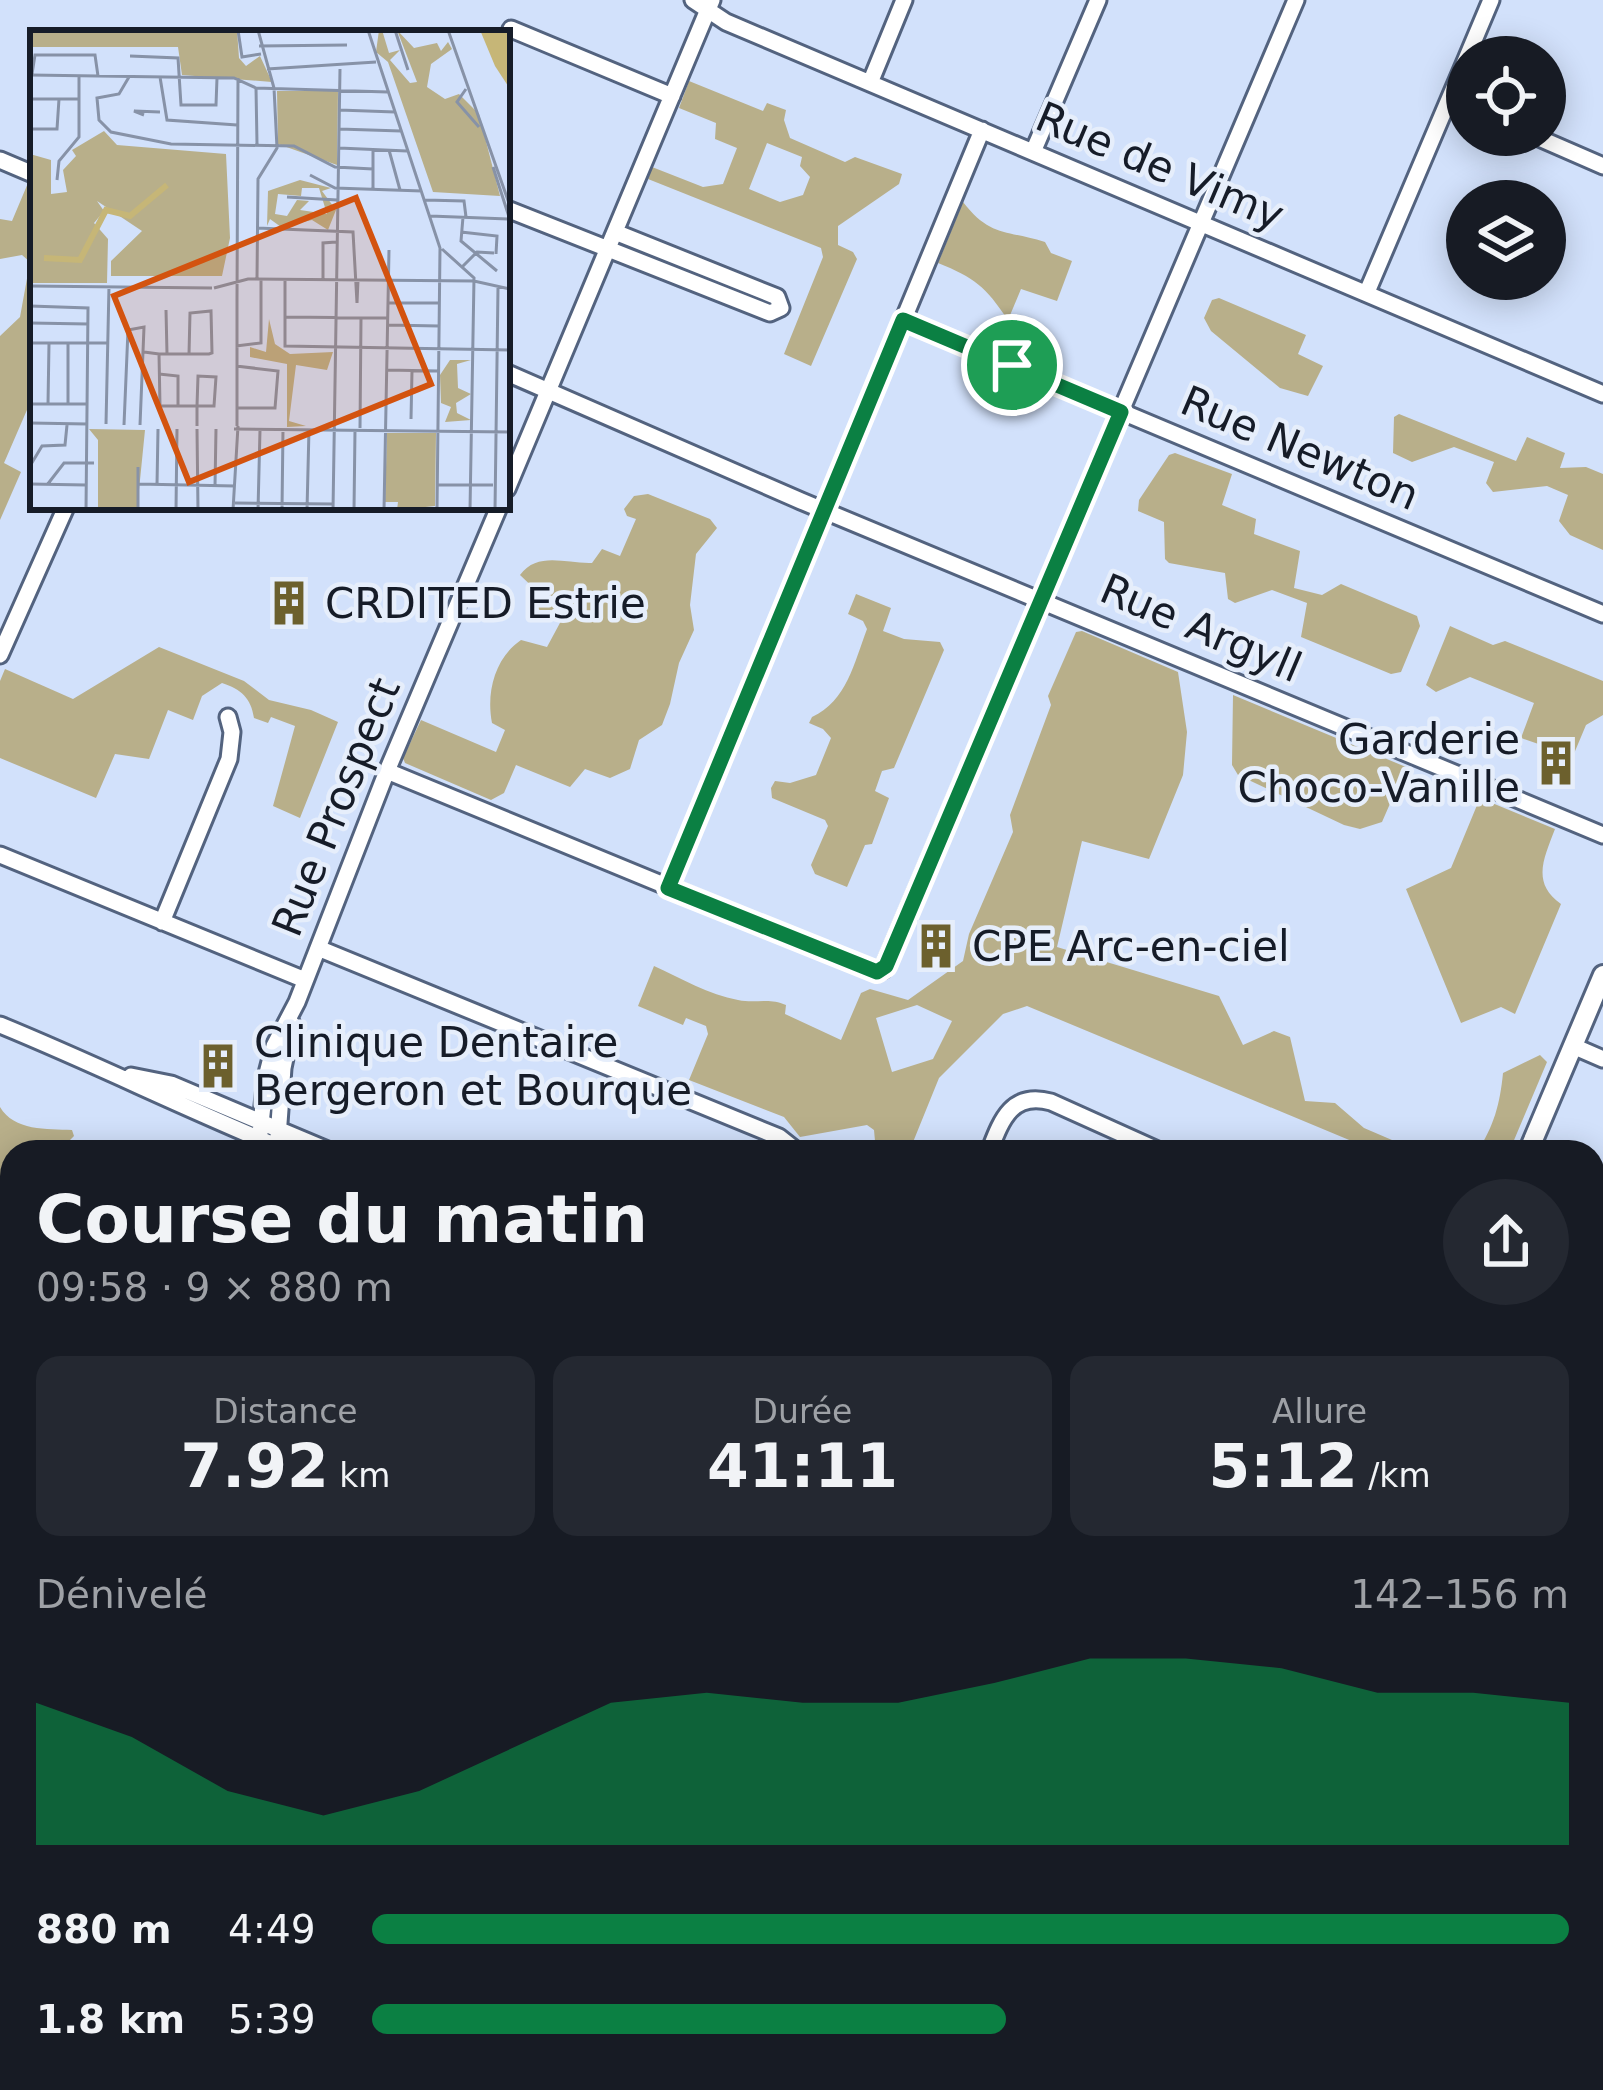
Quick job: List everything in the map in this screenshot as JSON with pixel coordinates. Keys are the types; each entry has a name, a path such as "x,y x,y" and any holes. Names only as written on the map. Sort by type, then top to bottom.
{"main road":[{"path":"1533,1140 1603,975"}],"street":[{"name":"Rue de Vimy","path":"693,0 710,5 726,22 1603,394"},
{"path":"870,83 904,0"},
{"path":"1033,152 1098,0"},
{"path":"387,771 870,970 883,970 1296,0"},
{"path":"1476,36 1491,0"},
{"path":"510,481 710,5"},
{"path":"511,29 672,96"},
{"path":"1367,292 1446,107"},
{"path":"668,888 982,130"},
{"path":"1566,150 1603,166"},
{"path":"0,160 30,173"},
{"path":"510,210 612,239 777,298 781,308 770,313 612,239"},
{"name":"Rue Newton","path":"903,320 1603,614"},
{"name":"Rue Argyll","path":"510,375 1603,836"},
{"path":"0,655 65,510"},
{"name":"Rue Prospect","path":"259,1140 269,1062 498,510"},
{"path":"162,922 229,758 232,732 228,717"},
{"path":"0,856 305,980"},
{"path":"318,948 782,1140"},
{"name":"Rue Prospect","path":"280,1140 283,1068 297,1002"},
{"path":"0,1024 117,1072 247,1140"},
{"path":"1573,1046 1603,1059"},
{"path":"117,1072 171,1084 305,1140"},
{"path":"995,1140 1009,1109 1032,1098 1135,1140"}],"shaded area":[{"path":"689,81 763,111 767,103 786,110 790,138 845,162 855,157 902,174 899,184 838,226 838,245 857,259 811,366 784,354 823,257 821,248 648,179 652,167 703,187 723,184 737,148 715,139 716,123 679,108","holes":["767,143 802,157 800,166 810,177 803,195 780,202 749,189"]},
{"path":"30,184 30,262 22,255 0,259 0,219 12,221"},
{"path":"963,202 991,227 1045,242 1051,253 1072,261 1057,301 1021,289 1008,320 978,284 938,263"},
{"path":"30,262 30,403 4,463 21,472 0,520 0,336 20,317"},
{"path":"1219,298 1306,335 1298,354 1323,366 1308,396 1280,388 1211,331 1204,318 1212,300"},
{"path":"1399,414 1516,461 1527,437 1565,453 1560,468 1586,467 1603,474 1603,550 1570,535 1559,521 1568,495 1547,486 1493,492 1486,483 1494,462 1454,447 1412,462 1393,453 1394,417"},
{"path":"1175,453 1232,474 1222,505 1256,519 1254,534 1300,551 1294,588 1322,595 1341,584 1417,616 1420,626 1401,672 1391,674 1301,637 1307,603 1272,590 1235,603 1228,599 1225,573 1169,563 1164,522 1138,511 1139,500"},
{"path":"648,494 710,519 717,528 696,554 690,605 694,630 679,663 670,704 662,725 639,740 630,769 610,778 585,769 570,787 516,765 504,793 491,800 405,763 403,758 421,720 496,752 505,730 492,723 490,711 499,666 521,640 547,647 561,621 536,608 541,595 520,575 544,561 592,563 602,549 620,556 636,519 624,509 634,496"},
{"path":"856,594 891,608 883,631 904,639 940,642 944,650 894,768 882,771 875,791 889,798 872,844 865,845 847,887 815,874 811,865 828,826 825,820 772,798 771,788 775,781 790,783 816,775 831,738 809,723 841,691 867,629 863,621 848,614"},
{"path":"1450,626 1493,645 1505,641 1603,681 1603,715 1586,725 1573,756 1521,738 1534,703 1470,677 1436,692 1426,685"},
{"path":"1082,631 1178,672 1187,732 1183,775 1149,859 1082,841 1057,947 1219,996 1243,1045 1274,1031 1290,1037 1305,1101 1335,1103 1364,1128 1392,1140 1349,1140 1027,1006 1003,1014 939,1078 914,1140 875,1140 874,1130 867,1125 800,1137 784,1117 689,1080 708,1034 706,1026 686,1018 683,1025 638,1006 654,966 727,998 786,1005 785,1014 841,1040 861,993 870,989 908,1000 963,961 969,934 1013,832 1010,815 1051,705 1048,696 1076,632","holes":["917,1005 952,1021 933,1059 892,1072 876,1018"]},
{"path":"159,647 244,681 269,700 338,722 300,818 273,806 295,726 271,717 268,723 254,718 244,695 222,683 202,696 193,720 168,710 149,759 115,754 96,798 0,758 0,681 5,669 73,699"},
{"path":"1233,695 1406,767 1382,822 1360,829 1344,825 1238,775 1232,765"},
{"path":"1480,798 1555,829 1543,879 1561,904 1515,1014 1501,1007 1461,1023 1406,889 1451,868"},
{"path":"1540,1055 1547,1062 1514,1140 1484,1140 1495,1114 1503,1073"},
{"path":"0,1107 22,1125 72,1130 74,1136 70,1140 0,1140"}],"place":[{"name":"CRDITED Estrie","path":"289,603"},
{"name":"Garderie Choco-Vanille","path":"1556,763"},
{"name":"CPE Arc-en-ciel","path":"936,946"},
{"name":"Clinique Dentaire Bergeron et Bourque","path":"218,1066"}],"route":[{"path":"903,320 1012,365 1121,412 886,966 877,972 870,970 668,888 903,320"}]}
